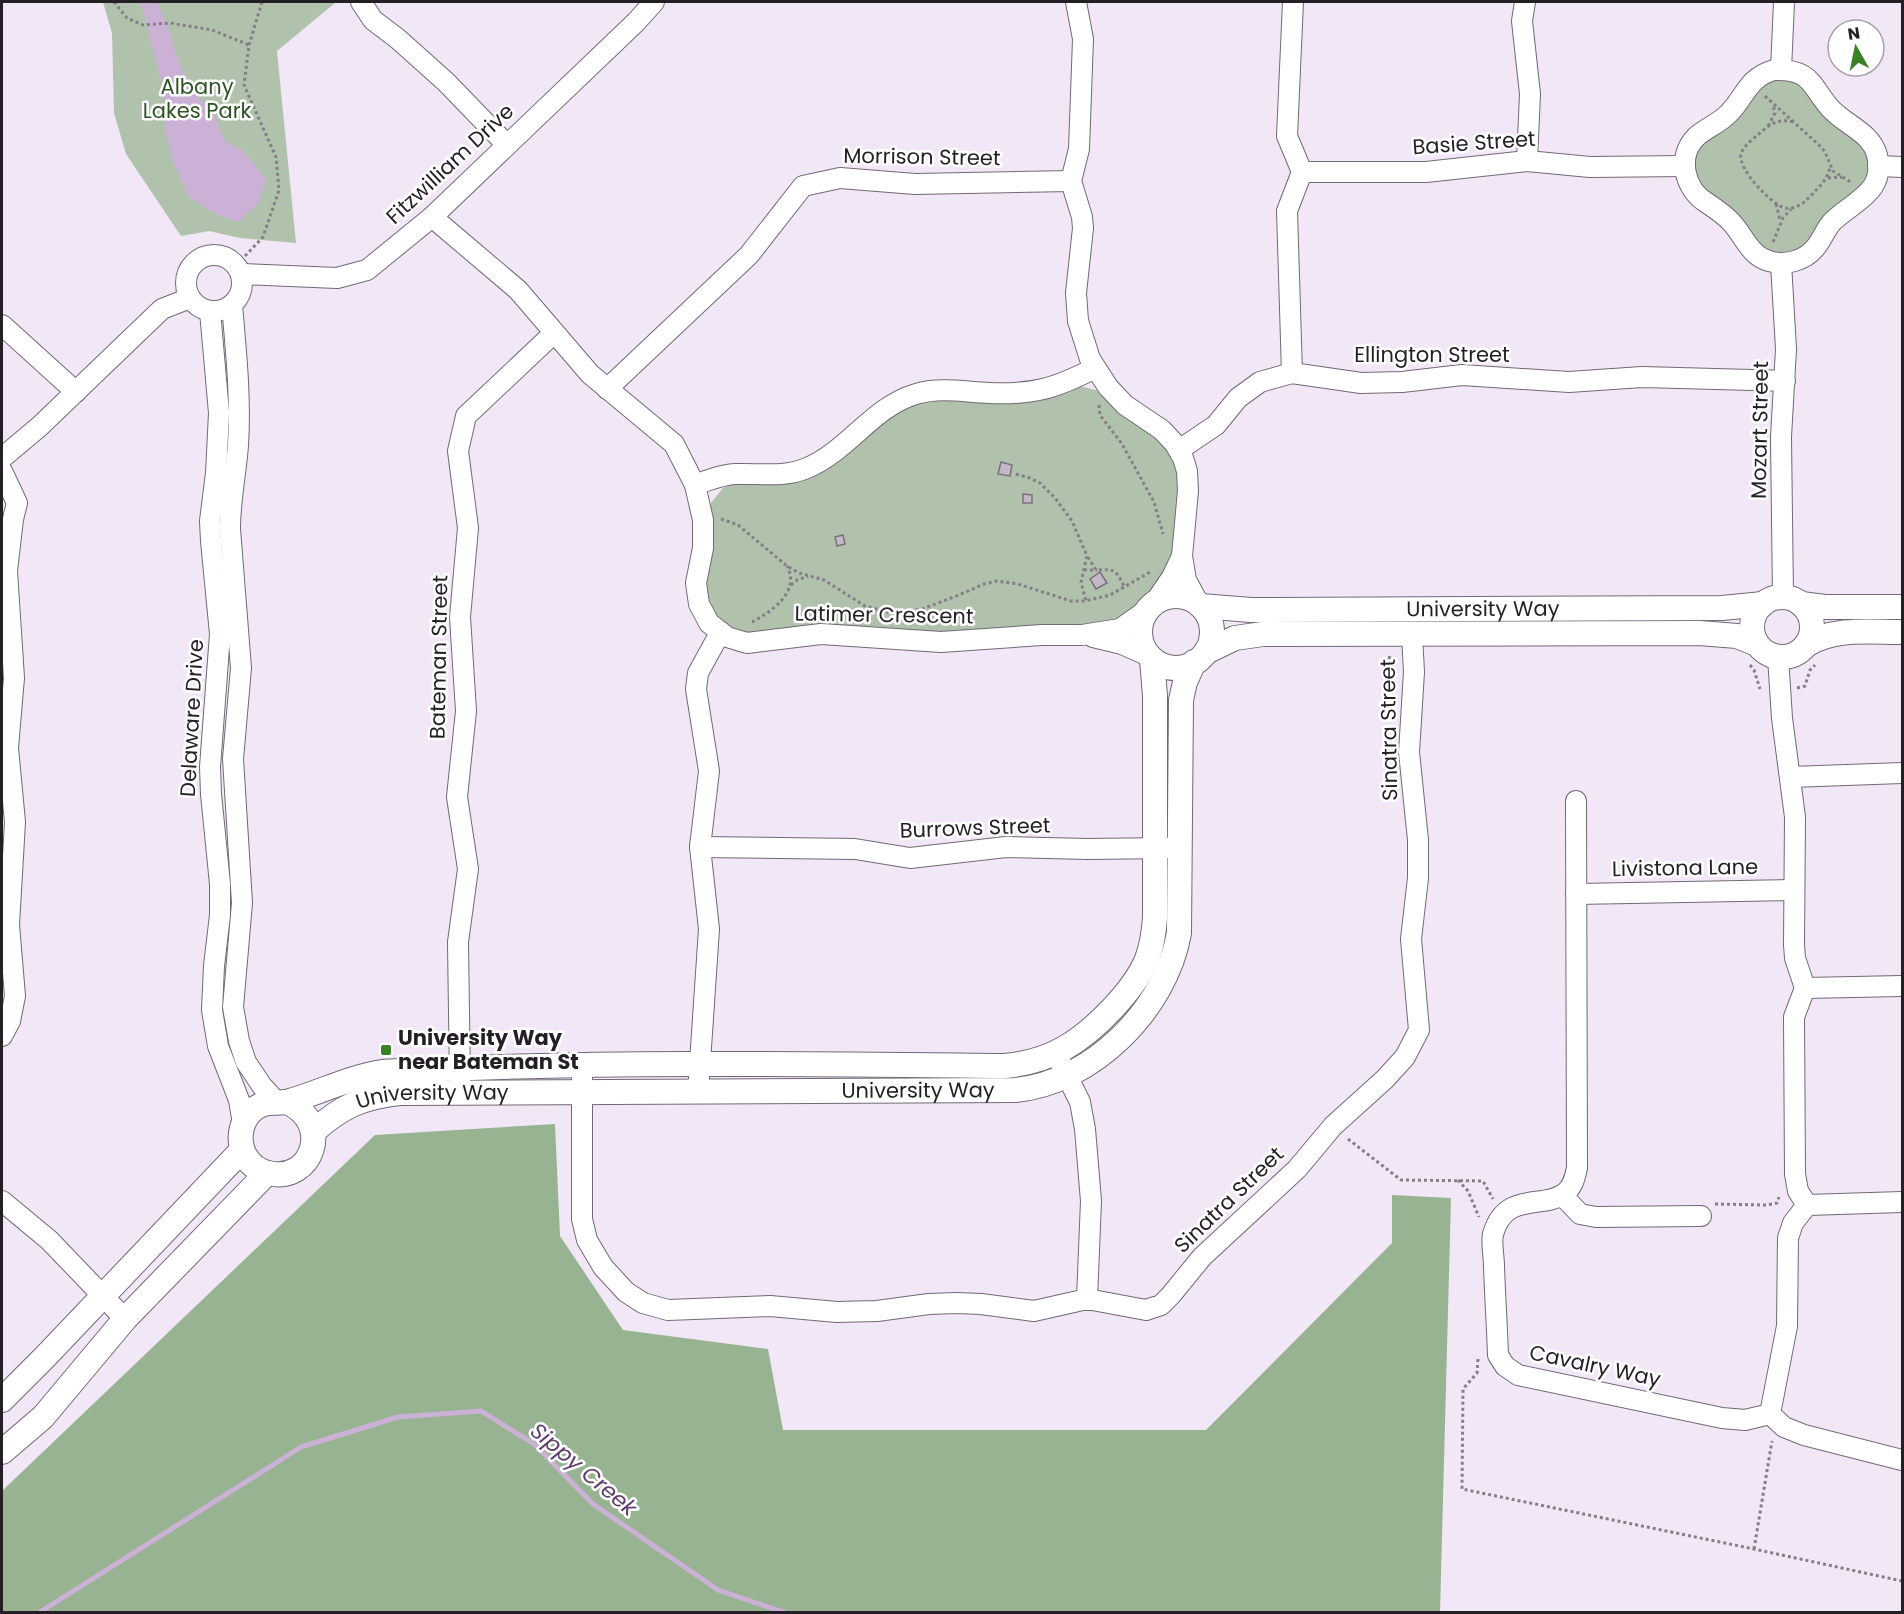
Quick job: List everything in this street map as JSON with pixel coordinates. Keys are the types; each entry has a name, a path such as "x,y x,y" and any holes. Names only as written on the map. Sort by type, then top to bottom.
{"street":[{"path":"360,2 373,20 446,82 507,145"},
{"name":"Fitzwilliam Drive","path":"238,270 337,278 368,270 432,217 636,22 654,2"},
{"path":"1076,2 1083,39 1079,149 1071,181 1083,228 1076,293 1078,321 1095,368 1108,387 1125,405 1162,430 1179,450 1188,480 1182,556 1186,580 1206,612 1212,628 1211,636 1200,657 1180,667 1173,667 1150,657 1142,646 1140,624 1172,577 1182,556"},
{"path":"1292,372 1287,211 1302,172 1287,136 1293,2"},
{"path":"1525,2 1522,21 1530,94 1527,161"},
{"path":"1781,70 1784,2"},
{"path":"1781,70 1796,72 1808,78 1834,113 1869,139 1876,152 1878,166 1875,182 1867,196 1833,221 1808,254 1797,260 1773,262 1751,249 1729,220 1695,194 1688,184 1685,166 1686,154 1694,140 1731,111 1751,83 1767,72 1781,70"},
{"name":"Basie Street","path":"1302,172 1426,172 1527,161 1590,167 1685,166"},
{"path":"1878,166 1902,167"},
{"name":"Morrison Street","path":"607,389 749,255 803,186 840,177 915,184 1071,181"},
{"name":"Latimer Crescent","path":"432,217 518,290 590,375 674,444 695,485 704,529 696,594 701,612 720,633 740,642 820,634 929,642 964,642 1042,635 1082,635 1120,629 1151,606"},
{"path":"213,255 222,256 238,270 242,288 239,297 224,310 210,311 201,308 190,298 186,285 189,272 202,258 213,255"},
{"name":"Mozart Street","path":"1773,262 1785,381 1781,437 1782,602"},
{"path":"2,458 76,392 162,309 190,298"},
{"name":"Delaware Drive","path":"232,305 239,411 230,529 241,668 233,769 242,903 233,1007 239,1041 246,1062 262,1086 282,1102"},
{"name":"Delaware Drive","path":"210,311 219,404 216,473 210,521 220,634 210,767 220,884 220,915 212,1010 218,1046 239,1100 243,1124"},
{"path":"2,325 76,392"},
{"name":"Bateman Street","path":"459,1080 458,942 468,869 457,797 466,711 460,617 468,528 458,451 466,416 554,333"},
{"path":"695,485 728,475 780,474 805,469 833,455 886,407 916,394 942,390 1001,394 1038,391 1058,386 1095,368"},
{"name":"Ellington Street","path":"1179,450 1216,425 1238,398 1260,382 1292,372 1361,383 1402,382 1462,375 1569,382 1642,377 1785,381"},
{"path":"2,471 16,500 7,571 14,678 8,739 15,822 9,942 15,990 11,1015 2,1036"},
{"path":"2,495 13,519"},
{"path":"1151,606 1164,597 1180,596 1200,605"},
{"path":"1752,653 1752,622 1756,612 1782,602 1808,612 1812,623 1812,654"},
{"name":"University Way","path":"1200,605 1244,610 1722,608 1782,602 1825,607 1902,607"},
{"path":"1412,610 1412,635"},
{"path":"1812,654 1820,638 1838,634 1902,632"},
{"path":"698,1092 709,929 700,847 709,771 696,689 698,673 720,633"},
{"name":"University Way","path":"282,1102 382,1072 582,1092 1033,1089 1067,1076 1087,1065 1119,1037 1139,1018 1164,981 1172,962 1179,933 1182,700 1185,682 1200,657 1230,640 1254,635 1699,633 1737,636 1752,653 1766,653 1778,657"},
{"name":"Latimer Crescent","path":"1082,635 1122,644 1150,657"},
{"name":"Sinatra Street","path":"582,1066 582,1219 587,1240 603,1267 626,1292 643,1303 668,1310 770,1306 837,1312 877,1311 957,1303 1034,1311 1087,1299 1146,1310 1161,1305 1202,1257 1297,1169 1333,1126 1385,1079 1405,1057 1419,1030 1410,939 1418,878 1418,840 1409,752 1412,635"},
{"path":"1807,1205 1798,1191 1795,1163 1794,1017 1805,988 1795,958 1795,817 1782,718 1778,657 1812,654"},
{"name":"University Way","path":"314,1131 333,1113 353,1103 379,1095 459,1080 582,1066 699,1064 1004,1066 1030,1062 1056,1053 1077,1042 1095,1027 1120,1000 1147,959 1155,918 1155,696 1150,657"},
{"path":"1791,777 1902,773"},
{"path":"1503,1217 1523,1202 1562,1195 1574,1180 1577,1168 1576,801"},
{"name":"Burrows Street","path":"700,847 855,849 910,858 1006,847 1180,848"},
{"name":"Livistona Lane","path":"1576,894 1794,890"},
{"path":"1805,988 1902,986"},
{"path":"1056,1053 1080,1102 1085,1129 1091,1201 1087,1299"},
{"path":"282,1102 297,1107 304,1113 314,1131 311,1152 298,1168 278,1175 267,1173 252,1164 242,1150 240,1132 243,1124 248,1115 266,1103 282,1102"},
{"path":"2,1400 242,1150"},
{"path":"2,1452 43,1416 125,1319 267,1173"},
{"path":"1562,1195 1580,1214 1596,1217 1701,1216"},
{"path":"2,1201 49,1240 125,1319"},
{"path":"1902,1202 1807,1205 1793,1222 1788,1238 1786,1326 1770,1414 1784,1427 1804,1435 1902,1460"},
{"name":"Cavalry Way","path":"1503,1217 1493,1236 1498,1355 1505,1366 1518,1375 1722,1418 1745,1420 1770,1414"}],"path":[{"path":"114,2 127,18 143,24 170,23 212,30 249,45"},
{"path":"238,270 263,237 279,190 276,157 244,85 249,45 262,2"},
{"path":"1751,83 1825,152 1833,171 1867,196"},
{"path":"1772,103 1775,113 1767,127 1744,148 1741,161 1745,172 1775,203 1783,208 1793,208"},
{"path":"1767,127 1784,120 1793,123"},
{"path":"1773,262 1783,218 1793,208 1807,200 1826,178 1830,166"},
{"path":"1826,178 1835,176 1846,179"},
{"path":"1775,203 1779,212 1780,225"},
{"path":"1108,387 1099,404 1100,415 1126,450 1154,502 1161,524 1163,542"},
{"path":"1016,474 1035,480 1055,498 1072,521 1087,556 1094,568 1098,570"},
{"path":"714,519 724,519 738,525 787,566 808,576 824,580 865,606 897,613 928,607 997,581 1018,584 1071,601 1086,601 1110,595 1155,568"},
{"path":"1086,601 1081,585 1087,556"},
{"path":"740,642 740,632 743,627 773,609 784,598 790,586 791,574 787,566"},
{"path":"1084,570 1114,570 1124,586"},
{"path":"790,586 797,580 808,576"},
{"path":"1752,653 1760,691 1780,693 1805,686 1812,654"},
{"path":"1388,657 1398,661 1413,661"},
{"path":"1333,1126 1401,1180 1483,1181 1503,1217"},
{"path":"1458,1180 1468,1191 1481,1225"},
{"path":"1701,1216 1709,1205 1777,1203 1779,1195"},
{"path":"1478,1351 1477,1373 1463,1389 1462,1490 1902,1581"},
{"path":"1754,1549 1772,1441"}],"green space":[{"name":"Albany Lakes Park","path":"103,2 335,3 277,51 296,243 240,238 209,231 181,236 126,154 114,113 112,33"},
{"path":"1772,79 1790,80 1800,84 1834,124 1862,146 1869,160 1862,187 1804,246 1794,252 1776,254 1762,248 1702,188 1695,177 1694,159 1698,150 1760,86"},
{"path":"1080,386 1099,391 1154,435 1170,451 1178,471 1175,551 1157,586 1143,597 1131,614 1121,623 963,634 751,634 735,630 719,621 710,609 704,588 711,503 723,488 733,484 811,476 837,462 854,449 876,426 892,414 927,400 1069,392"},
{"path":"555,1124 560,1236 623,1330 768,1349 783,1430 1206,1430 1392,1243 1392,1195 1451,1198 1440,1612 2,1612 2,1491 375,1135"}],"shaded area":[{"path":"139,2 157,2 175,52 193,92 213,112 225,141 244,152 266,179 259,203 238,222 215,214 188,196 172,159 165,127 164,93 143,9"}],"building":[{"path":"1001,462 1012,465 1010,476 998,474"},
{"path":"1023,494 1032,495 1032,503 1023,503"},
{"path":"843,535 845,544 837,546 835,537"},
{"path":"1100,572 1107,583 1096,589 1090,579"}],"waterway":[{"name":"Sippy Creek","path":"40,1612 301,1447 398,1417 481,1411 534,1444 593,1504 718,1590 783,1612"}],"place":[{"name":"University Way near Bateman St","path":"386,1050"}]}
